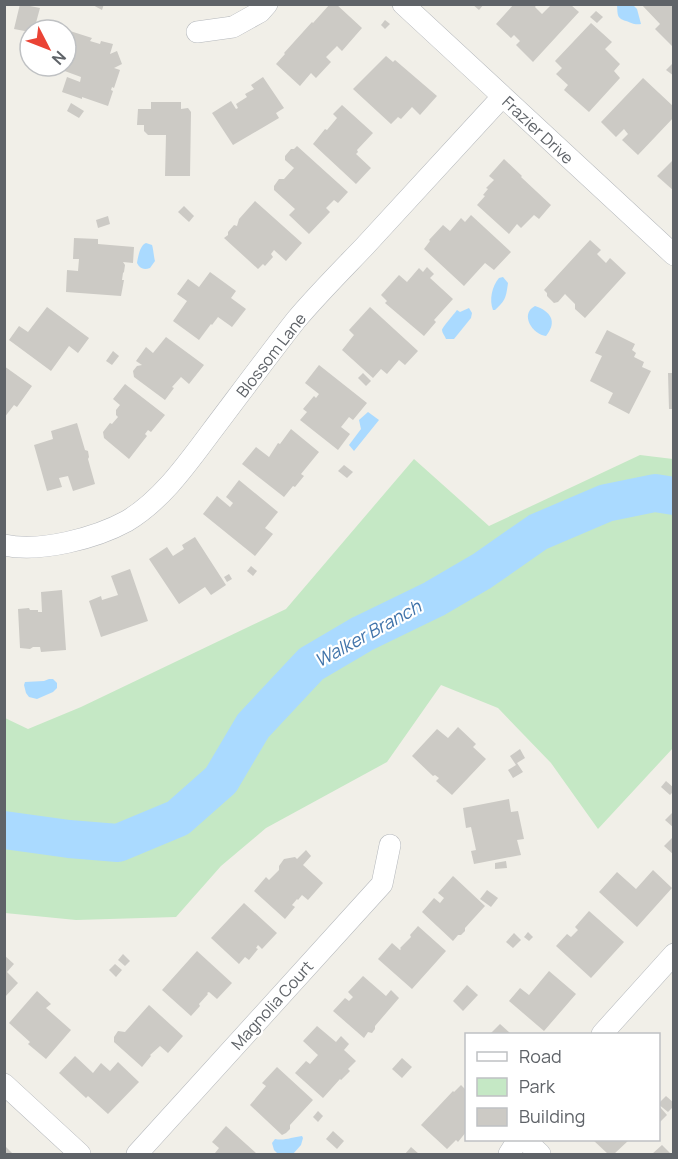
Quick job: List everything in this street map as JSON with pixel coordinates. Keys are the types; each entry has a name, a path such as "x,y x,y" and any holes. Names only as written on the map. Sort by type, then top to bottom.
{"street":[{"path":"197,32 233,27 260,12 267,4"},
{"name":"Frazier Drive","path":"403,4 674,255"},
{"name":"Blossom Lane","path":"4,545 37,547 66,543 97,534 128,520 151,503 193,456 297,319 502,97"},
{"name":"Magnolia Court","path":"137,1155 382,884 390,845"},
{"path":"604,1033 674,954"},
{"path":"4,1084 80,1155"},
{"path":"509,1155 517,1141"},
{"path":"526,1141 540,1155"}],"green space":[{"path":"640,455 673,459 673,748 598,829 551,763 498,708 441,685 387,762 266,828 221,866 176,917 76,920 5,913 5,718 28,729 81,707 286,609 414,459 489,526"}],"water":[{"path":"617,5 633,5 637,9 641,24 633,24 621,18 618,15"},
{"path":"146,243 152,245 155,261 150,268 144,269 137,263 141,249"},
{"path":"503,277 508,283 506,295 501,304 493,310 491,298 493,289 499,278"},
{"path":"535,306 551,317 550,331 546,336 537,332 528,319 530,310"},
{"path":"469,308 472,313 471,318 454,339 446,339 442,330 446,324 457,310 460,312"},
{"path":"368,412 379,420 354,451 349,445 361,429 359,420"},
{"path":"49,679 57,683 57,688 53,692 37,699 29,697 26,693 25,682"},
{"path":"302,1136 301,1145 293,1154 278,1154 274,1150 272,1143 275,1139"}],"building":[{"path":"20,4 40,8 37,18 18,18 18,30 14,29"},
{"path":"91,4 104,4 102,10"},
{"path":"330,4 336,4 362,28 342,51 337,46 326,57 331,62 316,78 311,73 300,86 276,64"},
{"path":"472,4 484,4 479,10"},
{"path":"514,4 537,4 535,7 542,14 551,5 571,5 579,12 533,62 516,45 520,41 514,35 511,38 496,24"},
{"path":"641,4 674,4 674,44 672,46 655,29 660,24"},
{"path":"596,11 603,17 597,23 590,17"},
{"path":"385,20 390,24 385,29 381,25"},
{"path":"591,23 612,42 605,49 620,64 614,71 620,78 589,112 564,90 568,85 556,74 562,68 555,61"},
{"path":"78,34 92,38 90,41 100,44 101,41 113,44 110,54 117,51 122,64 114,68 120,70 114,88 112,87 111,90 113,91 108,106 62,92 67,78 80,82 81,77 78,76"},
{"path":"386,56 393,62 395,60 437,96 420,115 412,107 401,119 398,117 391,124 353,89"},
{"path":"674,62 674,76 666,70"},
{"path":"263,77 284,108 276,113 279,118 233,145 212,113 231,101 236,109 238,108 236,104 247,97 245,94 254,89 251,85"},
{"path":"643,78 674,107 674,117 638,155 622,140 628,134 624,129 616,137 601,122"},
{"path":"151,102 181,102 181,109 188,108 191,112 190,176 165,176 166,135 148,135 144,131 144,125 137,125 138,109 151,109"},
{"path":"71,103 84,111 79,118 67,111"},
{"path":"342,105 373,133 357,150 356,154 371,168 356,184 313,144 337,118 333,114"},
{"path":"297,146 348,192 338,203 334,200 326,208 330,212 309,234 289,215 295,209 274,190 279,179 284,179 294,168 285,160 285,156"},
{"path":"504,159 551,205 539,219 534,215 521,228 517,224 509,234 477,205 485,196 483,195 488,189 486,188 494,180 489,176"},
{"path":"674,159 674,191 657,176"},
{"path":"255,201 302,243 286,261 274,250 271,254 273,257 265,266 263,264 258,269 224,238 234,225 237,226 239,219"},
{"path":"184,206 194,216 189,222 178,212"},
{"path":"471,215 511,252 494,270 485,263 464,286 424,249 443,225 450,231 461,218 465,222"},
{"path":"108,216 110,224 98,228 96,220"},
{"path":"74,238 98,239 98,244 134,247 133,263 123,262 125,265 121,296 66,292 67,270 78,271 79,259 73,259"},
{"path":"590,240 601,250 597,254 606,263 610,258 626,273 585,318 575,309 575,304 565,294 554,303 544,290"},
{"path":"427,267 434,274 430,278 453,299 434,320 436,322 424,336 385,303 387,301 381,295 399,275 407,282 419,268 423,272"},
{"path":"210,272 236,291 231,298 246,309 232,327 218,317 199,340 173,321 187,301 177,294 188,279 199,287"},
{"path":"47,307 89,338 78,353 69,346 51,371 9,340 19,326 28,332"},
{"path":"370,307 418,351 405,365 399,360 387,374 381,369 373,378 342,350 354,335 349,330"},
{"path":"607,330 635,344 632,350 636,353 634,357 644,362 642,367 651,371 629,414 608,403 613,393 590,381 602,356 595,353"},
{"path":"166,337 204,365 189,384 181,377 165,400 134,377 133,371 137,366 142,365 136,361 146,347 153,353"},
{"path":"113,351 119,356 112,365 106,361"},
{"path":"319,365 367,403 353,420 349,417 341,427 350,434 338,450 300,420 307,412 303,409 314,396 316,398 319,394 305,383"},
{"path":"4,366 32,386 17,407 14,405 4,418"},
{"path":"363,373 371,381 366,386 358,378"},
{"path":"668,373 674,373 674,409 669,409"},
{"path":"125,384 165,415 151,432 148,430 145,434 147,436 129,459 104,438 103,432 118,417 116,410 120,405 113,399"},
{"path":"77,423 85,450 88,451 95,484 73,491 68,476 59,478 62,487 47,491 34,445 53,439 51,431"},
{"path":"291,429 319,452 301,474 304,476 284,497 242,464 256,447 269,457"},
{"path":"344,465 353,472 347,478 338,471"},
{"path":"239,480 278,512 265,528 273,534 255,556 203,514 217,496 230,507 233,503 226,497"},
{"path":"195,537 226,585 211,595 205,587 179,604 149,559 167,547 173,556 184,549 182,545"},
{"path":"251,566 257,571 253,576 247,571"},
{"path":"130,569 148,621 101,637 89,601 101,596 102,600 118,595 111,576"},
{"path":"229,574 232,579 227,582 224,577"},
{"path":"62,590 66,650 41,652 40,647 20,648 18,609 29,608 42,612 41,592"},
{"path":"458,727 476,744 473,747 486,759 452,795 436,781 439,778 433,776 412,756 437,729 448,738"},
{"path":"520,749 525,758 517,763 523,772 513,778 508,770 516,765 510,756"},
{"path":"666,781 674,788 670,795 661,787"},
{"path":"509,799 511,812 518,811 524,839 517,840 521,855 474,864 471,851 476,850 471,827 466,828 463,808"},
{"path":"674,811 674,828 665,820"},
{"path":"674,836 674,855 664,846"},
{"path":"306,850 311,856 303,865 323,883 308,900 302,895 297,899 292,905 295,907 285,919 254,891 266,877 269,880 279,870 284,859 295,857 297,859"},
{"path":"506,861 507,868 495,869 495,863"},
{"path":"653,870 672,888 637,927 599,892 617,872 636,889"},
{"path":"453,876 485,906 465,928 465,931 453,941 422,912 434,898 440,903 444,898 438,893"},
{"path":"487,890 498,898 491,907 480,899"},
{"path":"244,903 277,933 262,949 258,945 256,948 258,949 249,960 245,957 239,964 211,938"},
{"path":"589,911 624,942 591,978 556,946 567,934 571,937 578,930 575,927"},
{"path":"418,926 446,951 412,989 378,959 392,943 400,950"},
{"path":"528,932 533,937 529,941 524,937"},
{"path":"514,933 521,940 513,948 506,942"},
{"path":"197,951 232,983 217,999 209,992 207,993 191,1016 162,990"},
{"path":"123,954 130,961 125,966 118,960"},
{"path":"4,955 14,964 7,972 18,983 4,998"},
{"path":"115,964 122,970 116,977 109,970"},
{"path":"549,971 576,994 544,1031 509,1001 520,988 529,995"},
{"path":"363,976 386,996 391,990 399,998 375,1026 372,1033 368,1032 364,1038 333,1011 345,998 349,1001 353,997 348,992"},
{"path":"467,985 478,995 463,1011 453,1001"},
{"path":"37,991 51,1004 46,1008 71,1030 46,1059 28,1044 30,1042 9,1023"},
{"path":"149,1005 183,1036 168,1053 160,1046 142,1067 114,1042 114,1037 118,1031 125,1032"},
{"path":"500,1024 510,1033 491,1033"},
{"path":"317,1026 336,1042 341,1036 349,1044 344,1050 356,1061 348,1069 350,1071 323,1098 295,1073 306,1061 310,1064 318,1055 303,1041"},
{"path":"75,1056 93,1073 101,1063 110,1071 118,1062 139,1082 108,1114 88,1096 86,1098 59,1073"},
{"path":"402,1058 412,1067 402,1078 392,1069"},
{"path":"277,1067 313,1100 290,1125 290,1129 282,1135 250,1105 266,1086 262,1083"},
{"path":"461,1085 465,1089 465,1133 458,1142 456,1140 447,1149 421,1125"},
{"path":"666,1096 674,1103 674,1106 668,1112 660,1106 660,1102"},
{"path":"660,1107 667,1115 660,1122"},
{"path":"318,1111 323,1116 318,1122 313,1117"},
{"path":"226,1126 257,1154 215,1153 219,1148 212,1142"},
{"path":"333,1131 344,1141 337,1149 326,1139"},
{"path":"594,1141 628,1141 614,1154 608,1154"},
{"path":"662,1145 671,1154 652,1154"},
{"path":"5,1146 13,1154 5,1154"},
{"path":"411,1147 419,1154 405,1154"}],"waterway":[{"name":"Walker Branch","path":"4,830 118,843 178,818 221,780 253,726 311,664 362,634 434,599 482,571 538,532 606,503 655,493 674,496"}]}
